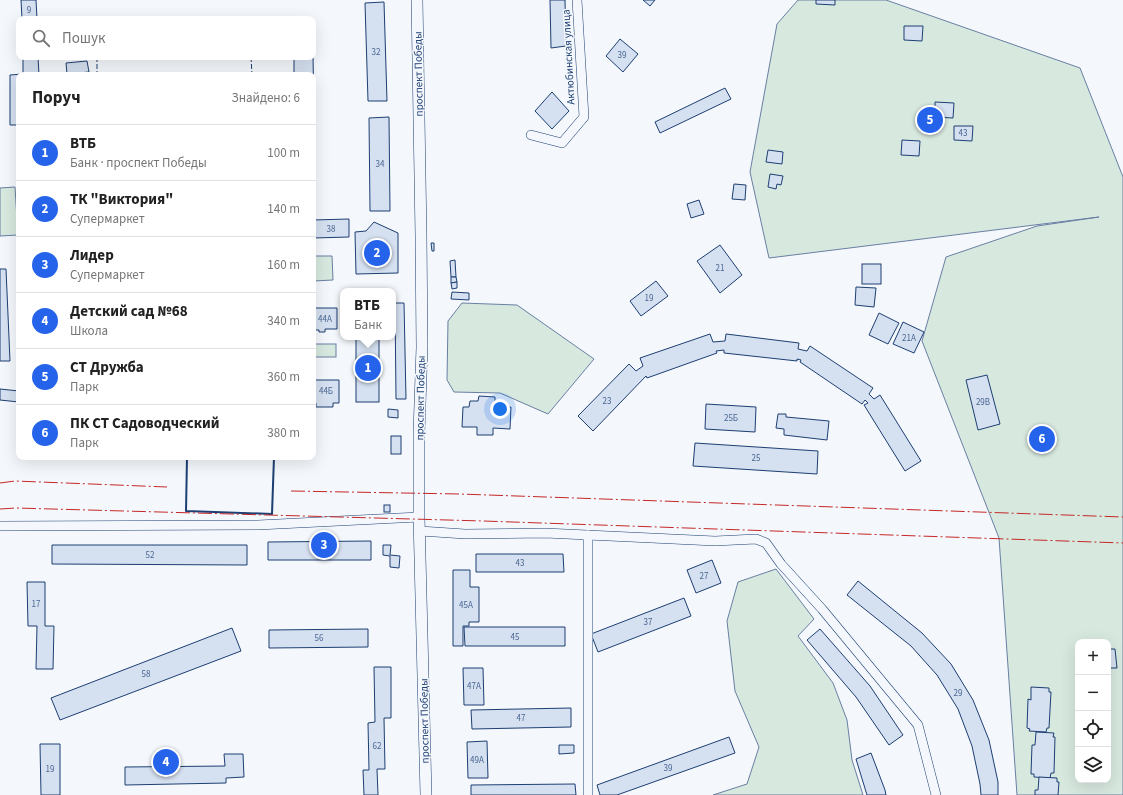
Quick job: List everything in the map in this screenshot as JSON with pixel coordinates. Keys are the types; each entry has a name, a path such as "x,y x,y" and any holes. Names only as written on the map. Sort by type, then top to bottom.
{"street":[{"name":"проспект Победы","path":"417,0 422,347 419,432 419,517 426,795"},
{"name":"Актюбинская улица","path":"530,135 562,143 584,117 577,0"},
{"path":"0,526 258,524 419,517"},
{"path":"420,531 465,534 545,533 715,541 756,539 766,543 781,564 822,609 918,725 936,795"},
{"path":"588,535 588,795"}],"shaded area":[{"path":"798,0 886,0 1080,68 1123,177 1123,795 1017,795 999,538 922,341 946,257 1037,226 1099,217 769,258 750,172 777,24"},
{"path":"15,187 16,235 0,236 0,188"},
{"path":"316,256 332,256 333,280 316,281"},
{"path":"462,303 517,305 594,359 548,414 500,393 454,392 447,380 448,321"},
{"path":"316,344 336,344 336,357 316,357"},
{"path":"776,569 814,619 798,636 833,683 847,720 852,760 863,795 713,795 747,784 759,747 735,691 727,621 738,582"}],"building":[{"path":"21,0 36,0 37,16 22,16"},
{"path":"550,0 565,0 566,46 551,48"},
{"path":"643,0 655,0 650,6"},
{"path":"816,0 835,0 835,5 816,4"},
{"path":"384,2 387,101 368,101 365,3"},
{"path":"904,26 923,26 922,41 904,40"},
{"path":"620,39 638,54 623,72 606,56"},
{"path":"23,60 38,60 39,72 23,72"},
{"path":"294,60 313,60 313,72 294,72"},
{"path":"87,61 89,72 67,72 66,63"},
{"path":"10,75 16,75 16,125 10,125"},
{"path":"725,88 731,99 660,133 655,122"},
{"path":"552,92 569,111 552,129 535,111"},
{"path":"935,102 954,103 953,118 935,117"},
{"path":"389,117 390,211 370,211 369,118"},
{"path":"954,126 973,126 972,141 954,140"},
{"path":"902,140 920,141 919,156 901,155"},
{"path":"768,150 783,152 782,164 766,162"},
{"path":"770,174 783,176 781,185 777,184 776,189 768,187"},
{"path":"734,184 746,185 745,200 732,199"},
{"path":"699,200 704,214 691,218 687,204"},
{"path":"349,219 349,237 316,238 316,220"},
{"path":"374,222 398,233 398,273 356,274 355,232 366,231"},
{"path":"431,243 434,243 434,251 432,251"},
{"path":"720,245 742,275 720,293 697,261"},
{"path":"455,260 456,277 451,277 450,261"},
{"path":"862,264 881,264 881,284 862,284"},
{"path":"0,269 6,269 10,361 0,361"},
{"path":"451,277 456,277 457,282 451,283"},
{"path":"656,281 668,296 641,316 630,301"},
{"path":"457,282 457,288 452,289 451,283"},
{"path":"856,287 876,288 874,307 855,305"},
{"path":"452,292 469,293 469,300 451,299"},
{"path":"396,303 404,303 406,399 396,399"},
{"path":"316,308 337,308 337,329 325,329 325,332 319,332 319,330 316,330"},
{"path":"879,313 899,323 888,344 869,335"},
{"path":"903,322 924,332 914,353 893,344"},
{"path":"710,334 713,342 725,341 726,334 799,343 798,349 807,351 810,346 873,388 869,394 874,399 880,395 921,461 905,471 864,405 868,403 865,400 862,404 800,362 801,360 797,359 797,361 724,353 724,350 716,351 717,353 647,378 646,376 593,431 578,416 629,364 636,371 643,366 640,358"},
{"path":"356,340 379,340 379,402 356,402"},
{"path":"987,375 1000,424 978,430 966,380"},
{"path":"316,380 339,380 339,403 333,403 333,407 316,407"},
{"path":"0,389 16,391 16,402 0,400"},
{"path":"479,396 495,397 495,402 503,403 503,407 511,407 510,429 493,428 493,435 477,435 477,427 462,427 463,407 469,407 470,401 478,401"},
{"path":"706,404 756,407 755,432 705,429"},
{"path":"388,409 398,410 398,418 388,417"},
{"path":"778,414 786,414 786,417 829,421 827,440 784,435 784,429 776,428"},
{"path":"391,436 401,436 401,454 391,454"},
{"path":"695,443 818,451 817,474 693,466"},
{"path":"384,505 390,505 390,512 384,512"},
{"path":"371,541 371,560 268,560 268,542"},
{"path":"52,545 247,545 247,565 52,564"},
{"path":"383,545 391,545 390,555 400,556 399,568 390,567 390,556 383,555"},
{"path":"476,554 563,554 564,572 476,572"},
{"path":"712,560 721,583 696,593 687,570"},
{"path":"453,570 470,570 470,587 479,587 479,622 469,622 469,626 463,626 463,646 453,646"},
{"path":"858,581 922,633 951,664 973,700 989,740 998,782 998,795 981,795 972,746 958,709 937,675 911,646 847,595"},
{"path":"27,582 45,582 45,626 54,626 53,669 36,669 37,626 28,626"},
{"path":"684,598 691,616 598,652 591,634"},
{"path":"464,627 565,627 565,646 465,646"},
{"path":"232,628 241,651 60,720 51,698"},
{"path":"368,629 368,647 269,648 269,630"},
{"path":"820,629 870,686 903,735 889,745 856,697 807,640"},
{"path":"1111,649 1115,649 1117,668 1111,668"},
{"path":"374,667 391,667 391,718 384,718 385,769 377,769 378,795 364,795 363,770 369,770 368,723 375,722"},
{"path":"463,668 483,668 484,705 464,705"},
{"path":"1031,687 1049,688 1049,692 1051,692 1049,728 1047,728 1046,732 1029,731 1030,729 1027,728 1028,699 1031,700"},
{"path":"571,708 571,727 472,729 471,710"},
{"path":"1036,732 1054,733 1054,773 1051,773 1050,778 1034,777 1034,774 1031,774 1032,745 1035,745"},
{"path":"729,737 735,753 617,795 600,795 597,785"},
{"path":"487,741 488,778 468,778 467,742"},
{"path":"40,744 60,744 60,795 41,795"},
{"path":"559,745 574,745 574,753 559,754"},
{"path":"871,753 886,795 867,795 856,759"},
{"path":"224,754 243,754 244,777 226,778 226,783 125,785 125,767 225,766"},
{"path":"1039,777 1057,778 1057,782 1059,782 1058,795 1035,795 1035,790 1038,790"},
{"path":"575,784 576,795 471,795 471,785"}],"fence":[{"path":"97,60 97,72"},
{"path":"251,60 252,72"}],"wall":[{"path":"187,460 186,511 272,514 274,460"}],"power":[{"path":"0,483 15,481 167,487"},
{"path":"291,491 459,494 1123,517"},
{"path":"0,509 16,508 483,521 1123,543"}],"place":[{"name":"СТ Дружба","path":"930,120"},
{"name":"ТК \"Виктория\"","path":"377,253"},
{"name":"ВТБ","path":"368,368"},
{"name":"ПК СТ Садоводческий","path":"1042,439"},
{"name":"Лидер","path":"324,545"},
{"name":"Детский сад №68","path":"166,762"}]}
